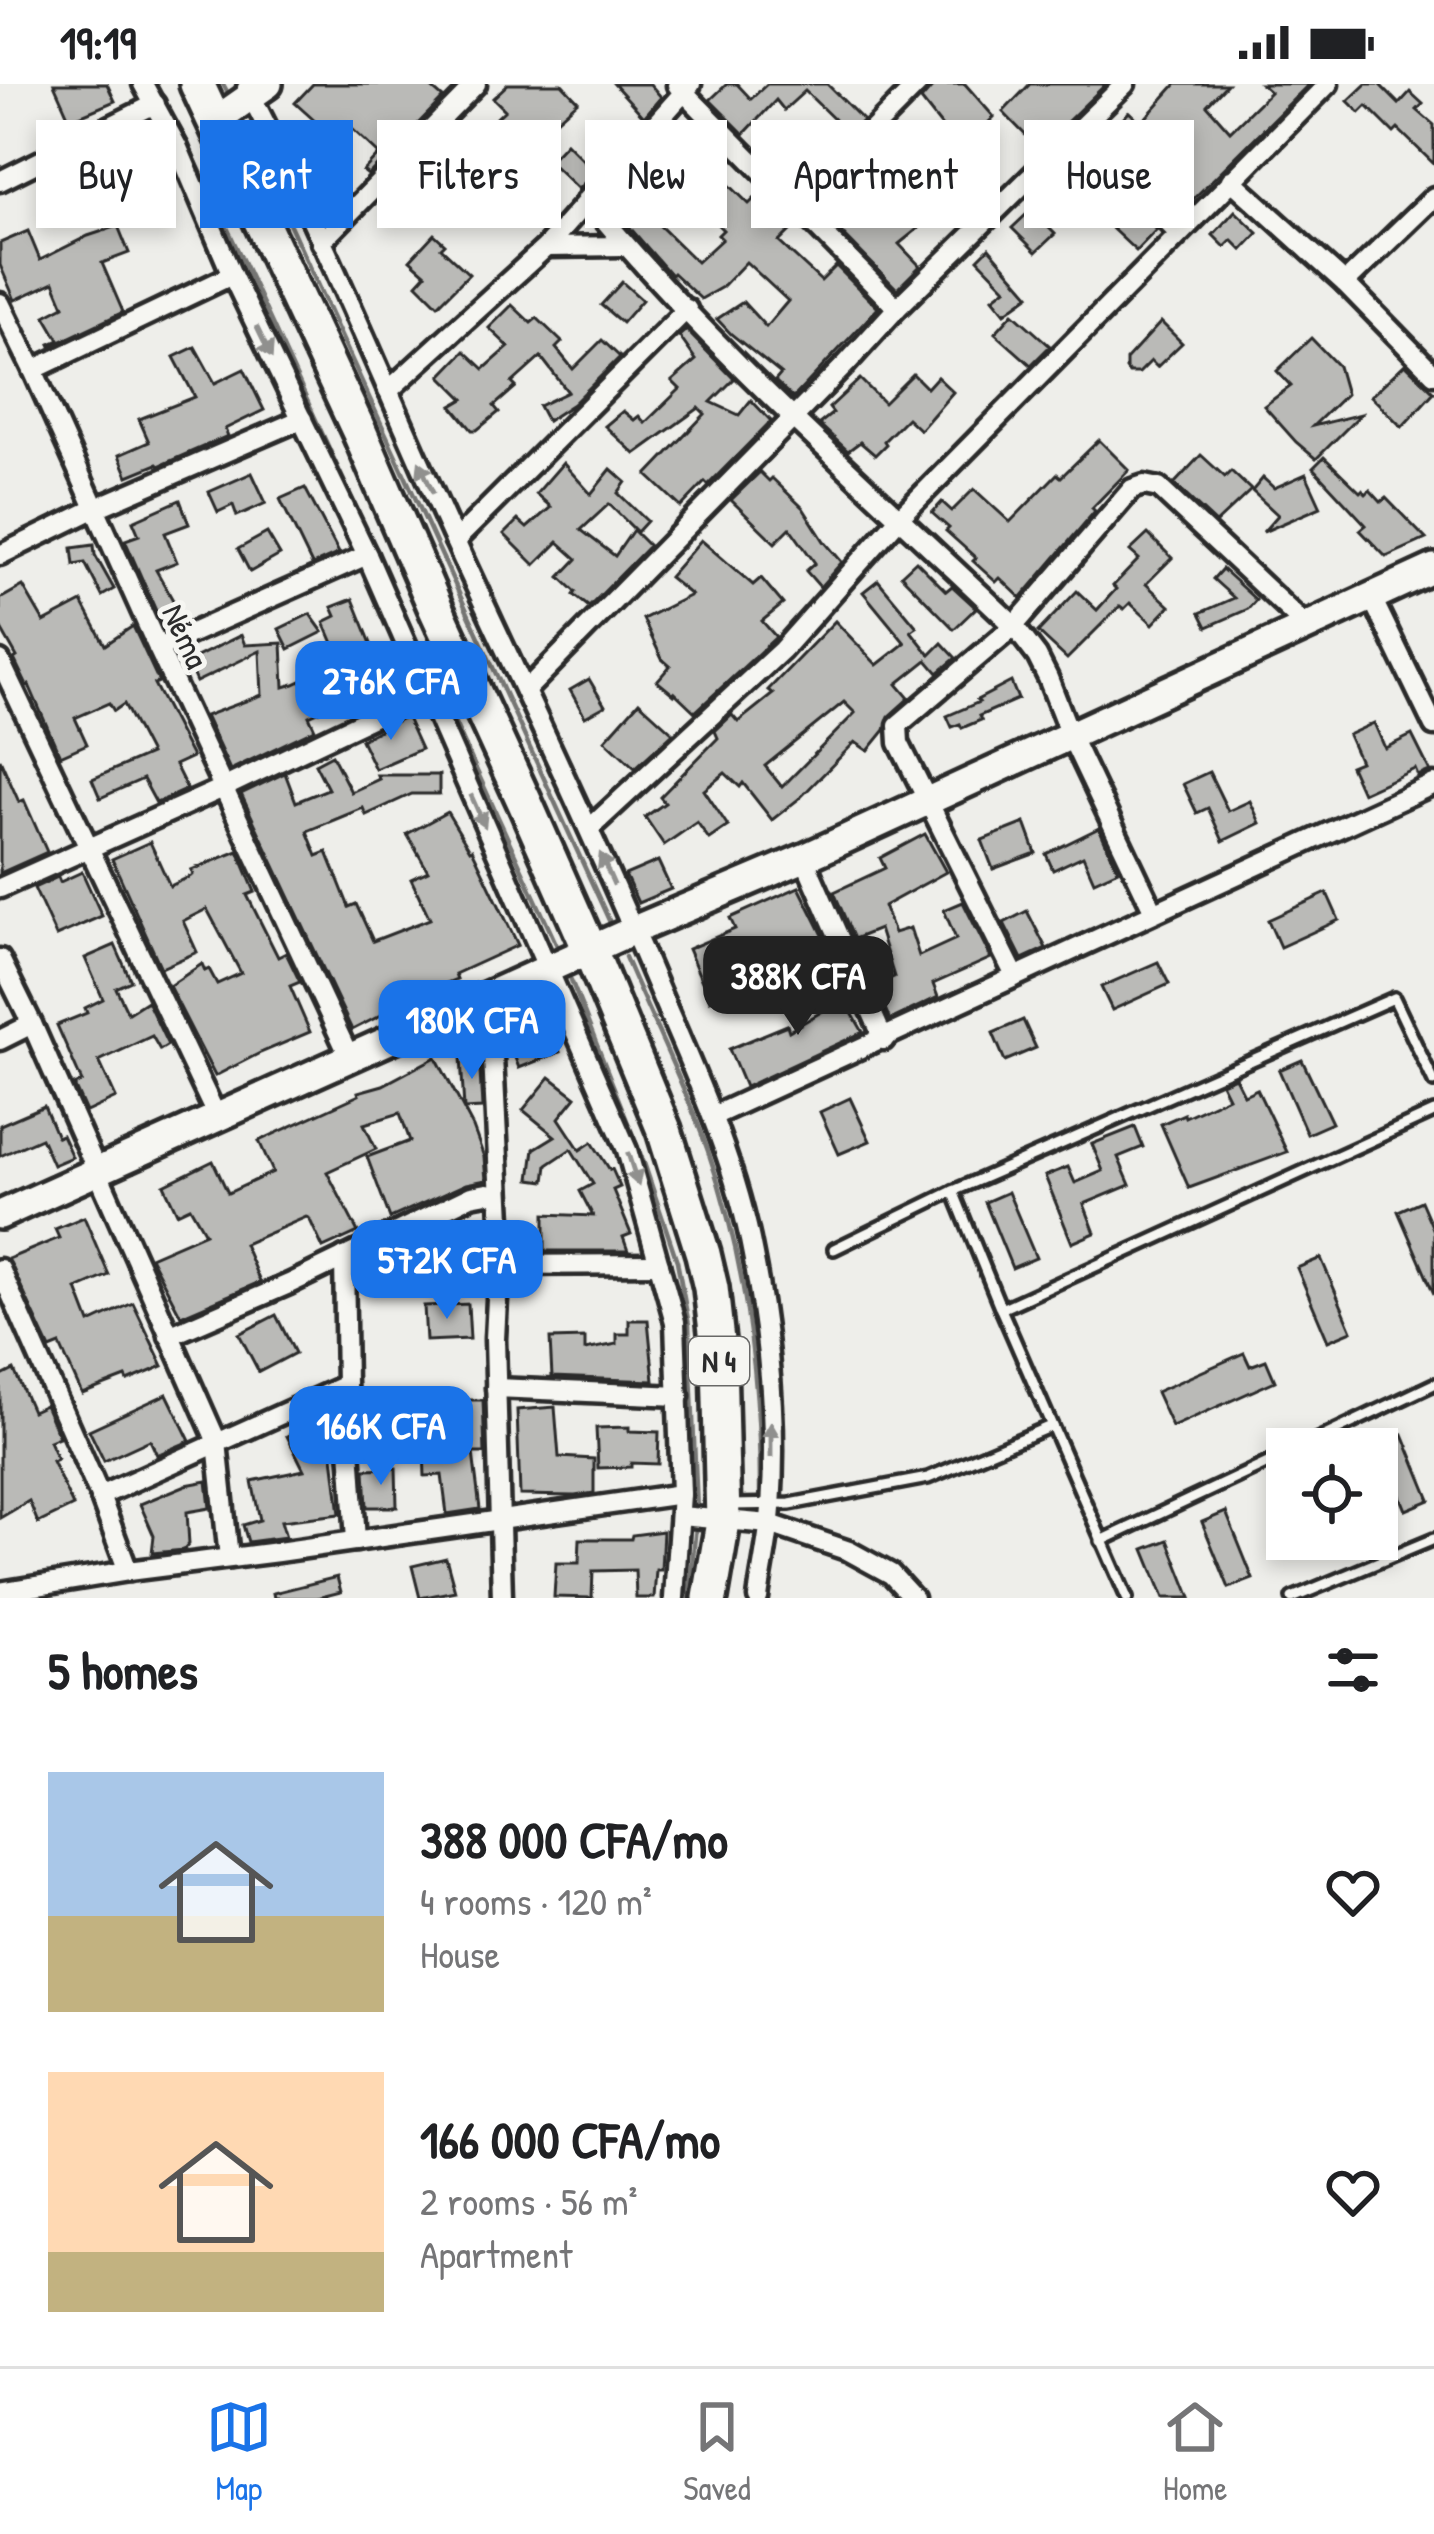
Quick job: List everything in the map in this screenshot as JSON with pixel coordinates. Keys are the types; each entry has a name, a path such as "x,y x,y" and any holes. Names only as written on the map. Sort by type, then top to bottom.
{"highway":[{"name":"N 4","path":"201,85 244,98 358,431 590,950 664,1130 703,1254 719,1358 723,1513 710,1598"}],"main road":[{"path":"0,1215 803,858 1434,568"}],"street":[{"path":"143,84 178,148 232,275 367,555 627,1150 675,1322 681,1494 674,1598"},
{"path":"321,242 476,84"},
{"path":"882,120 918,84"},
{"path":"1088,120 1125,84"},
{"path":"590,829 782,650 900,517 1328,84"},
{"path":"655,120 684,86 751,158"},
{"path":"244,98 286,163 590,829 713,1116 753,1251 766,1335 770,1514 758,1598"},
{"path":"0,181 155,104"},
{"path":"1231,180 1346,283 1434,374"},
{"path":"525,691 1024,183"},
{"path":"1346,283 1433,200"},
{"path":"388,391 547,247 585,201"},
{"path":"611,228 792,419 1014,626 1048,678 1154,912"},
{"path":"817,228 897,308"},
{"path":"1173,228 1178,233"},
{"path":"547,247 625,245"},
{"path":"33,370 232,275"},
{"name":"Néma","path":"0,303 350,1058"},
{"path":"455,541 687,309"},
{"path":"0,555 95,508 302,419"},
{"path":"1015,976 926,801 899,742 898,725 1014,626 1132,489 1144,485 1159,488 1306,626"},
{"path":"158,648 367,555"},
{"path":"1371,596 1434,726"},
{"path":"0,661 217,1117"},
{"path":"0,888 425,692"},
{"path":"0,720 22,710"},
{"path":"713,1116 1434,784"},
{"path":"803,858 884,1040"},
{"path":"0,959 217,1442 229,1558"},
{"path":"490,994 501,1220 496,1388 502,1598"},
{"path":"0,1040 32,1024"},
{"path":"170,1336 471,1196 499,1196"},
{"path":"344,1257 356,1540"},
{"path":"497,1265 659,1264"},
{"path":"0,1269 128,1570"},
{"path":"100,1496 346,1385"},
{"path":"496,1388 679,1396"},
{"path":"0,1592 82,1588 128,1570 681,1494"},
{"path":"680,1516 770,1514 891,1574 913,1598"}],"lane":[{"path":"834,1249 953,1191 1394,998 1434,1082"},
{"path":"1001,1310 1434,1112"},
{"path":"953,1191 1127,1598"},
{"path":"1341,1428 1434,1384"},
{"path":"770,1514 790,1504 928,1478 1051,1426"},
{"path":"1101,1541 1266,1464"},
{"path":"1292,1598 1434,1539"}],"building":[{"path":"54,84 107,84 115,101 70,120"},
{"path":"313,84 427,84 443,98 422,120 377,120 377,152 353,130 353,120 314,120 295,103"},
{"path":"508,84 562,84 578,101 557,120 494,120 505,110 493,98"},
{"path":"614,84 650,84 661,97 644,117"},
{"path":"727,84 737,84 751,99 767,84 827,84 863,120 835,120 805,91 784,110 776,100 757,120 751,120 744,134 710,100"},
{"path":"935,84 965,84 994,117 937,120 921,100"},
{"path":"1030,84 1106,84 1069,120 1024,120 1024,134 1003,112"},
{"path":"1176,84 1227,84 1207,105 1230,131 1270,92 1261,84 1309,84 1194,198 1194,120 1144,120"},
{"path":"1366,84 1379,84 1399,104 1410,92 1423,104 1417,110 1434,125 1434,164 1367,106 1360,113 1348,101"},
{"path":"566,143 585,162 585,182 578,189 561,173 561,148"},
{"path":"377,156 377,166 368,175 363,171"},
{"path":"727,183 751,202 751,228 793,228 779,242 821,281 836,266 878,308 793,398 775,381 781,374 717,319 743,302 766,327 788,301 746,262 722,287 701,299 671,275 630,228 662,228 697,262 722,239 718,235 721,228 727,228"},
{"path":"1235,211 1258,233 1242,250 1232,240 1225,247 1213,235"},
{"path":"1024,217 1024,228 1049,228 1055,234 1036,252 1012,228"},
{"path":"119,228 129,253 102,263 123,312 51,346 59,340 45,316 64,306 54,282 15,300 0,265 0,243 28,231 40,260 88,236"},
{"path":"919,228 899,244 920,266 897,289 838,229"},
{"path":"1112,228 1154,228 1136,251"},
{"path":"434,234 445,244 441,248 469,274 438,305 417,284 426,274 410,260"},
{"path":"989,248 1030,295 1005,313 993,298 1006,288 978,259"},
{"path":"622,282 642,300 622,323 601,305"},
{"path":"512,305 531,323 537,318 562,342 556,348 573,369 602,340 620,357 573,404 547,421 539,406 568,392 541,357 494,406 499,412 472,430 452,406 464,399 441,376 465,351 484,369 509,347 489,328"},
{"path":"1013,313 1050,346 1031,365 995,333"},
{"path":"1161,322 1182,343 1157,367 1151,361 1139,373 1129,373 1126,360"},
{"path":"686,330 734,379 711,402 739,415 751,400 771,421 681,507 647,475 705,414 699,408 635,454 605,426 623,411 645,423 680,389 672,381 696,360 679,336"},
{"path":"1311,338 1338,366 1346,394 1313,426 1361,414 1316,459 1264,406 1291,386 1277,371"},
{"path":"195,347 215,383 244,369 264,410 225,429 228,436 128,476 119,455 149,442 139,419 195,397 174,357"},
{"path":"1405,364 1434,392 1402,427 1371,396"},
{"path":"913,374 927,388 937,377 953,392 920,430 907,418 875,455 860,442 848,451 819,424 860,379 884,403"},
{"path":"1099,440 1129,470 1092,508 1095,511 1021,598 973,561 976,558 932,513 942,502 952,511 974,489 1010,522"},
{"path":"1201,455 1225,477 1231,471 1251,490 1216,523 1174,484"},
{"path":"1324,457 1360,492 1370,490 1381,502 1386,498 1426,539 1386,557 1360,530 1366,525 1313,468"},
{"path":"563,463 591,494 611,469 626,482 618,493 647,521 637,532 609,504 581,530 615,556 633,530 649,546 589,607 560,577 577,559 558,542 535,565 504,534 518,520 527,528 551,507 536,494"},
{"path":"760,472 803,508 842,562 820,587 806,571 815,563 790,528 775,543 731,500"},
{"path":"252,473 266,503 237,516 233,505 218,512 209,492"},
{"path":"1306,474 1321,507 1263,532 1278,515 1252,491 1263,478 1274,488"},
{"path":"305,488 339,553 312,565 280,499"},
{"path":"180,500 189,524 165,533 177,562 156,570 183,618 164,629 125,540 139,535 133,521"},
{"path":"267,533 280,555 250,572 238,549"},
{"path":"1148,534 1172,558 1146,584 1170,606 1153,624 1130,603 1124,609 1120,606 1067,659 1038,632 1077,591 1097,610 1139,559 1130,551"},
{"path":"701,540 753,585 761,578 783,604 762,621 776,637 695,712 657,681 670,666 643,619 691,595 669,577"},
{"path":"94,545 114,589 102,596 85,563 74,565 72,548"},
{"path":"916,561 946,591 952,586 976,608 954,629 901,575"},
{"path":"1222,569 1256,600 1248,609 1207,627 1200,613 1234,598 1213,579"},
{"path":"878,580 917,627 911,631 930,655 942,643 956,658 938,673 927,660 897,684 909,698 889,716 885,730 868,751 855,742 772,820 743,783 740,787 725,773 704,790 728,826 709,839 697,822 664,845 645,817 665,803 660,797 718,738 715,731 732,715 738,722 773,694 768,690 835,621 877,665 905,643 863,592","holes":["844,702 855,713 782,787 765,766"]},
{"path":"23,586 44,622 82,602 105,645 133,626 159,682 154,684 192,757 175,765 187,789 156,803 143,779 100,798 92,779 150,754 124,704 114,711 109,703 75,718 87,744 60,756 0,627 0,599"},
{"path":"353,599 389,688 397,684 400,689 362,707 357,695 309,716 315,729 230,770 205,716 262,695 260,651 196,682 187,662 241,635 245,645 282,643 284,687 294,684 341,662 324,622 336,616 332,607"},
{"path":"310,614 323,632 289,649 279,629"},
{"path":"589,679 605,706 585,717 570,690"},
{"path":"1011,682 1018,699 979,716 981,720 952,727 947,716"},
{"path":"639,702 673,733 635,768 605,740"},
{"path":"406,716 421,749 375,769 361,740"},
{"path":"1374,723 1385,748 1412,735 1430,771 1418,776 1415,769 1362,793 1350,766 1360,762 1348,735"},
{"path":"332,755 351,792 379,779 377,775 439,775 439,794 412,794 366,815 363,808 307,831 317,856 327,852 349,907 356,904 373,941 430,919 411,879 428,871 407,834 447,812 472,849 518,945 352,1030 241,794 285,773 296,802 328,789 315,764"},
{"path":"0,759 47,852 0,873"},
{"path":"1209,772 1228,811 1250,801 1260,823 1223,841 1208,808 1197,813 1183,784"},
{"path":"1025,823 1036,853 993,869 982,840"},
{"path":"1099,828 1118,870 1094,881 1083,856 1053,870 1046,854"},
{"path":"925,834 946,872 884,906 894,933 910,928 919,956 956,939 944,910 963,902 991,958 933,984 938,997 890,1020 875,985 894,977 879,929 854,939 834,892 885,868 880,858"},
{"path":"150,842 170,886 193,875 191,870 238,851 255,892 247,895 278,957 286,953 300,982 290,986 310,1032 215,1076 169,986 202,964 217,984 241,973 207,909 183,921 197,952 161,968 112,859"},
{"path":"658,861 671,889 638,903 625,875"},
{"path":"82,872 102,916 56,936 34,888"},
{"path":"799,887 826,941 811,947 824,971 781,993 770,974 710,1000 688,949 735,929 730,918"},
{"path":"1327,893 1339,920 1280,947 1268,920"},
{"path":"1027,911 1046,948 1022,959 1004,923"},
{"path":"115,945 131,981 116,988 128,1013 147,1001 168,1045 160,1050 152,1036 99,1061 116,1098 86,1112 74,1085 82,1082 57,1025 87,1013 85,1008 103,999 85,958"},
{"path":"1158,962 1169,984 1112,1010 1101,987"},
{"path":"836,972 844,986 838,989 863,1032 745,1087 729,1049 787,1025 789,1031 833,1005 818,978"},
{"path":"543,1008 560,1052 519,1068 505,1022"},
{"path":"1023,1020 1036,1048 1005,1061 993,1033"},
{"path":"479,1053 482,1108 464,1109 461,1057"},
{"path":"436,1057 473,1127 486,1180 466,1184 390,1218 367,1157 410,1141 400,1113 364,1124 376,1149 327,1172 358,1232 323,1248 306,1217 244,1244 260,1282 181,1316 150,1257 205,1233 190,1207 177,1213 164,1185 213,1161 228,1193 273,1172 259,1141"},
{"path":"1302,1060 1332,1123 1307,1134 1279,1070"},
{"path":"550,1077 576,1097 559,1118 580,1150 592,1142 612,1169 620,1187 613,1190 631,1234 623,1237 628,1251 545,1251 545,1214 593,1216 580,1191 593,1184 571,1149 547,1165 545,1181 530,1179 534,1149 555,1136 523,1110"},
{"path":"1235,1077 1244,1095 1257,1089 1287,1152 1189,1188 1161,1124 1228,1097 1221,1083"},
{"path":"850,1098 870,1141 839,1154 820,1112"},
{"path":"44,1106 72,1157 53,1165 41,1138 0,1156 0,1125"},
{"path":"1135,1127 1143,1147 1118,1157 1130,1185 1084,1204 1095,1233 1072,1243 1045,1176 1068,1167 1075,1183 1103,1171 1092,1144"},
{"path":"1008,1192 1036,1258 1012,1268 985,1202"},
{"path":"1421,1201 1434,1231 1434,1294 1398,1211"},
{"path":"84,1217 109,1275 77,1289 90,1323 133,1303 163,1366 82,1394 60,1345 50,1349 8,1259 59,1238 55,1229"},
{"path":"1321,1258 1352,1331 1328,1341 1297,1268"},
{"path":"468,1304 470,1339 426,1341 424,1306"},
{"path":"276,1315 295,1353 259,1372 239,1334"},
{"path":"629,1320 648,1320 654,1381 552,1377 550,1339 585,1338 585,1350 617,1344 617,1334 629,1334"},
{"path":"1244,1353 1250,1366 1266,1360 1275,1381 1172,1427 1156,1392"},
{"path":"14,1370 32,1411 45,1405 59,1437 49,1441 57,1459 52,1461 73,1506 38,1523 29,1501 0,1518 0,1377"},
{"path":"167,1394 190,1441 157,1455 150,1440 104,1461 89,1430"},
{"path":"425,1400 483,1400 485,1453 473,1453 480,1509 447,1514 442,1475 425,1476 424,1449 389,1449 389,1439 378,1440 377,1407 425,1406"},
{"path":"555,1407 559,1457 594,1459 594,1493 520,1495 517,1410"},
{"path":"320,1419 331,1440 340,1514 281,1521 286,1537 248,1542 243,1525 260,1520 252,1481 304,1470 287,1436"},
{"path":"629,1427 629,1431 659,1432 658,1464 598,1468 596,1428"},
{"path":"1403,1434 1430,1500 1406,1510 1398,1490 1398,1436"},
{"path":"396,1468 397,1507 367,1507 365,1469"},
{"path":"207,1481 210,1508 187,1512 189,1544 184,1550 152,1553 154,1536 140,1504"},
{"path":"1226,1512 1253,1579 1229,1588 1202,1522"},
{"path":"663,1531 654,1598 636,1598 635,1570 593,1571 592,1598 554,1597 556,1563 579,1563 580,1539 631,1539 632,1535"},
{"path":"1168,1540 1191,1598 1164,1598 1144,1549"},
{"path":"446,1558 455,1591 420,1598 412,1566"},
{"path":"337,1577 341,1592 317,1598 274,1598 273,1593"}],"waterway":[{"path":"154,84 184,136 256,289 558,948"},
{"path":"223,84 229,95"},
{"path":"240,116 613,929"},
{"path":"625,957 699,1126 733,1237 754,1369 760,1503"},
{"path":"571,980 644,1163 677,1261 689,1325 697,1509"},
{"path":"689,1598 696,1526"},
{"path":"753,1574 759,1526"}]}
